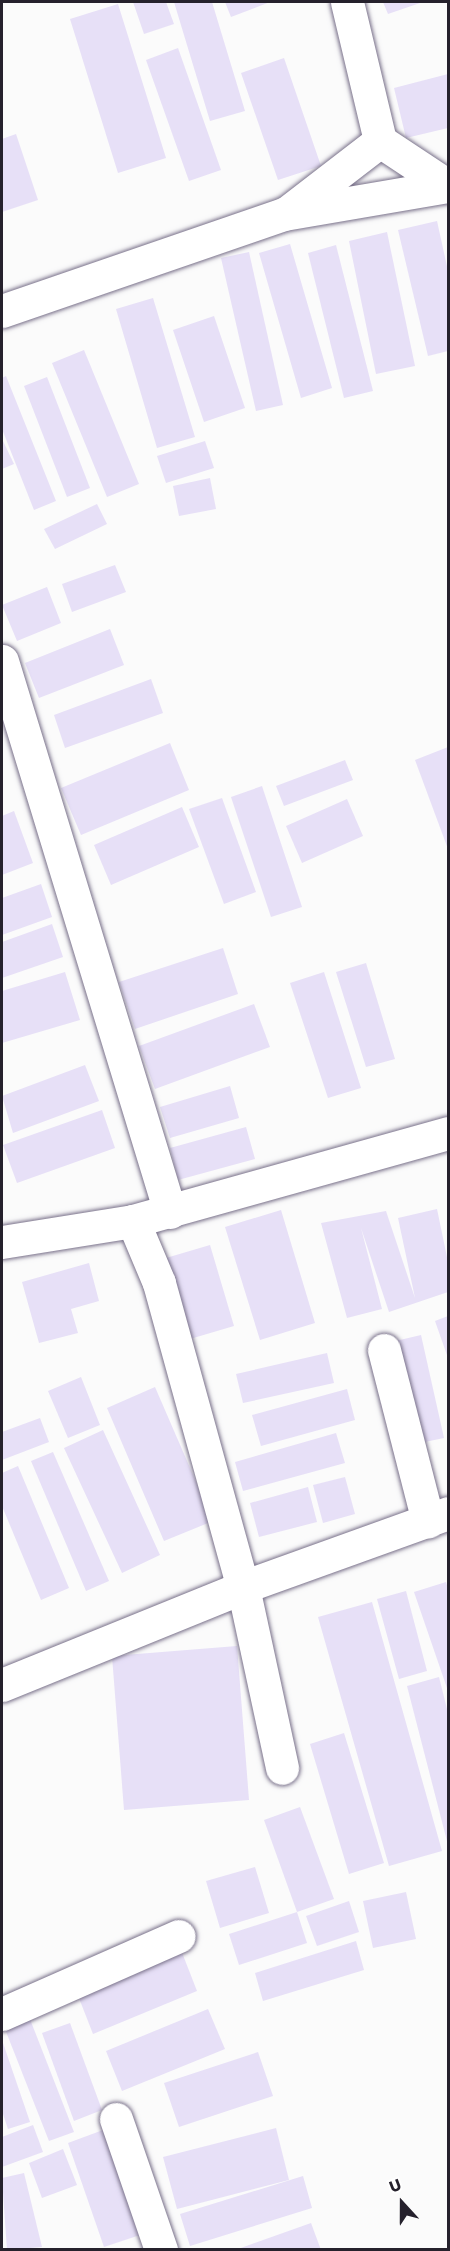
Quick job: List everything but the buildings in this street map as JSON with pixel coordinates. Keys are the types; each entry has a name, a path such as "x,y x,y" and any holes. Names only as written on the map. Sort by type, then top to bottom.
{"street":[{"path":"348,2 380,141 448,186"},
{"path":"284,214 380,141"},
{"path":"2,311 284,214 448,186"},
{"path":"2,661 170,1212"},
{"path":"2,1242 133,1221 170,1212 448,1133"},
{"path":"133,1221 159,1283 243,1587 282,1768"},
{"path":"2,1685 243,1587 438,1517 384,1350"},
{"path":"2,2014 178,1936"},
{"path":"116,2119 161,2250"}]}
